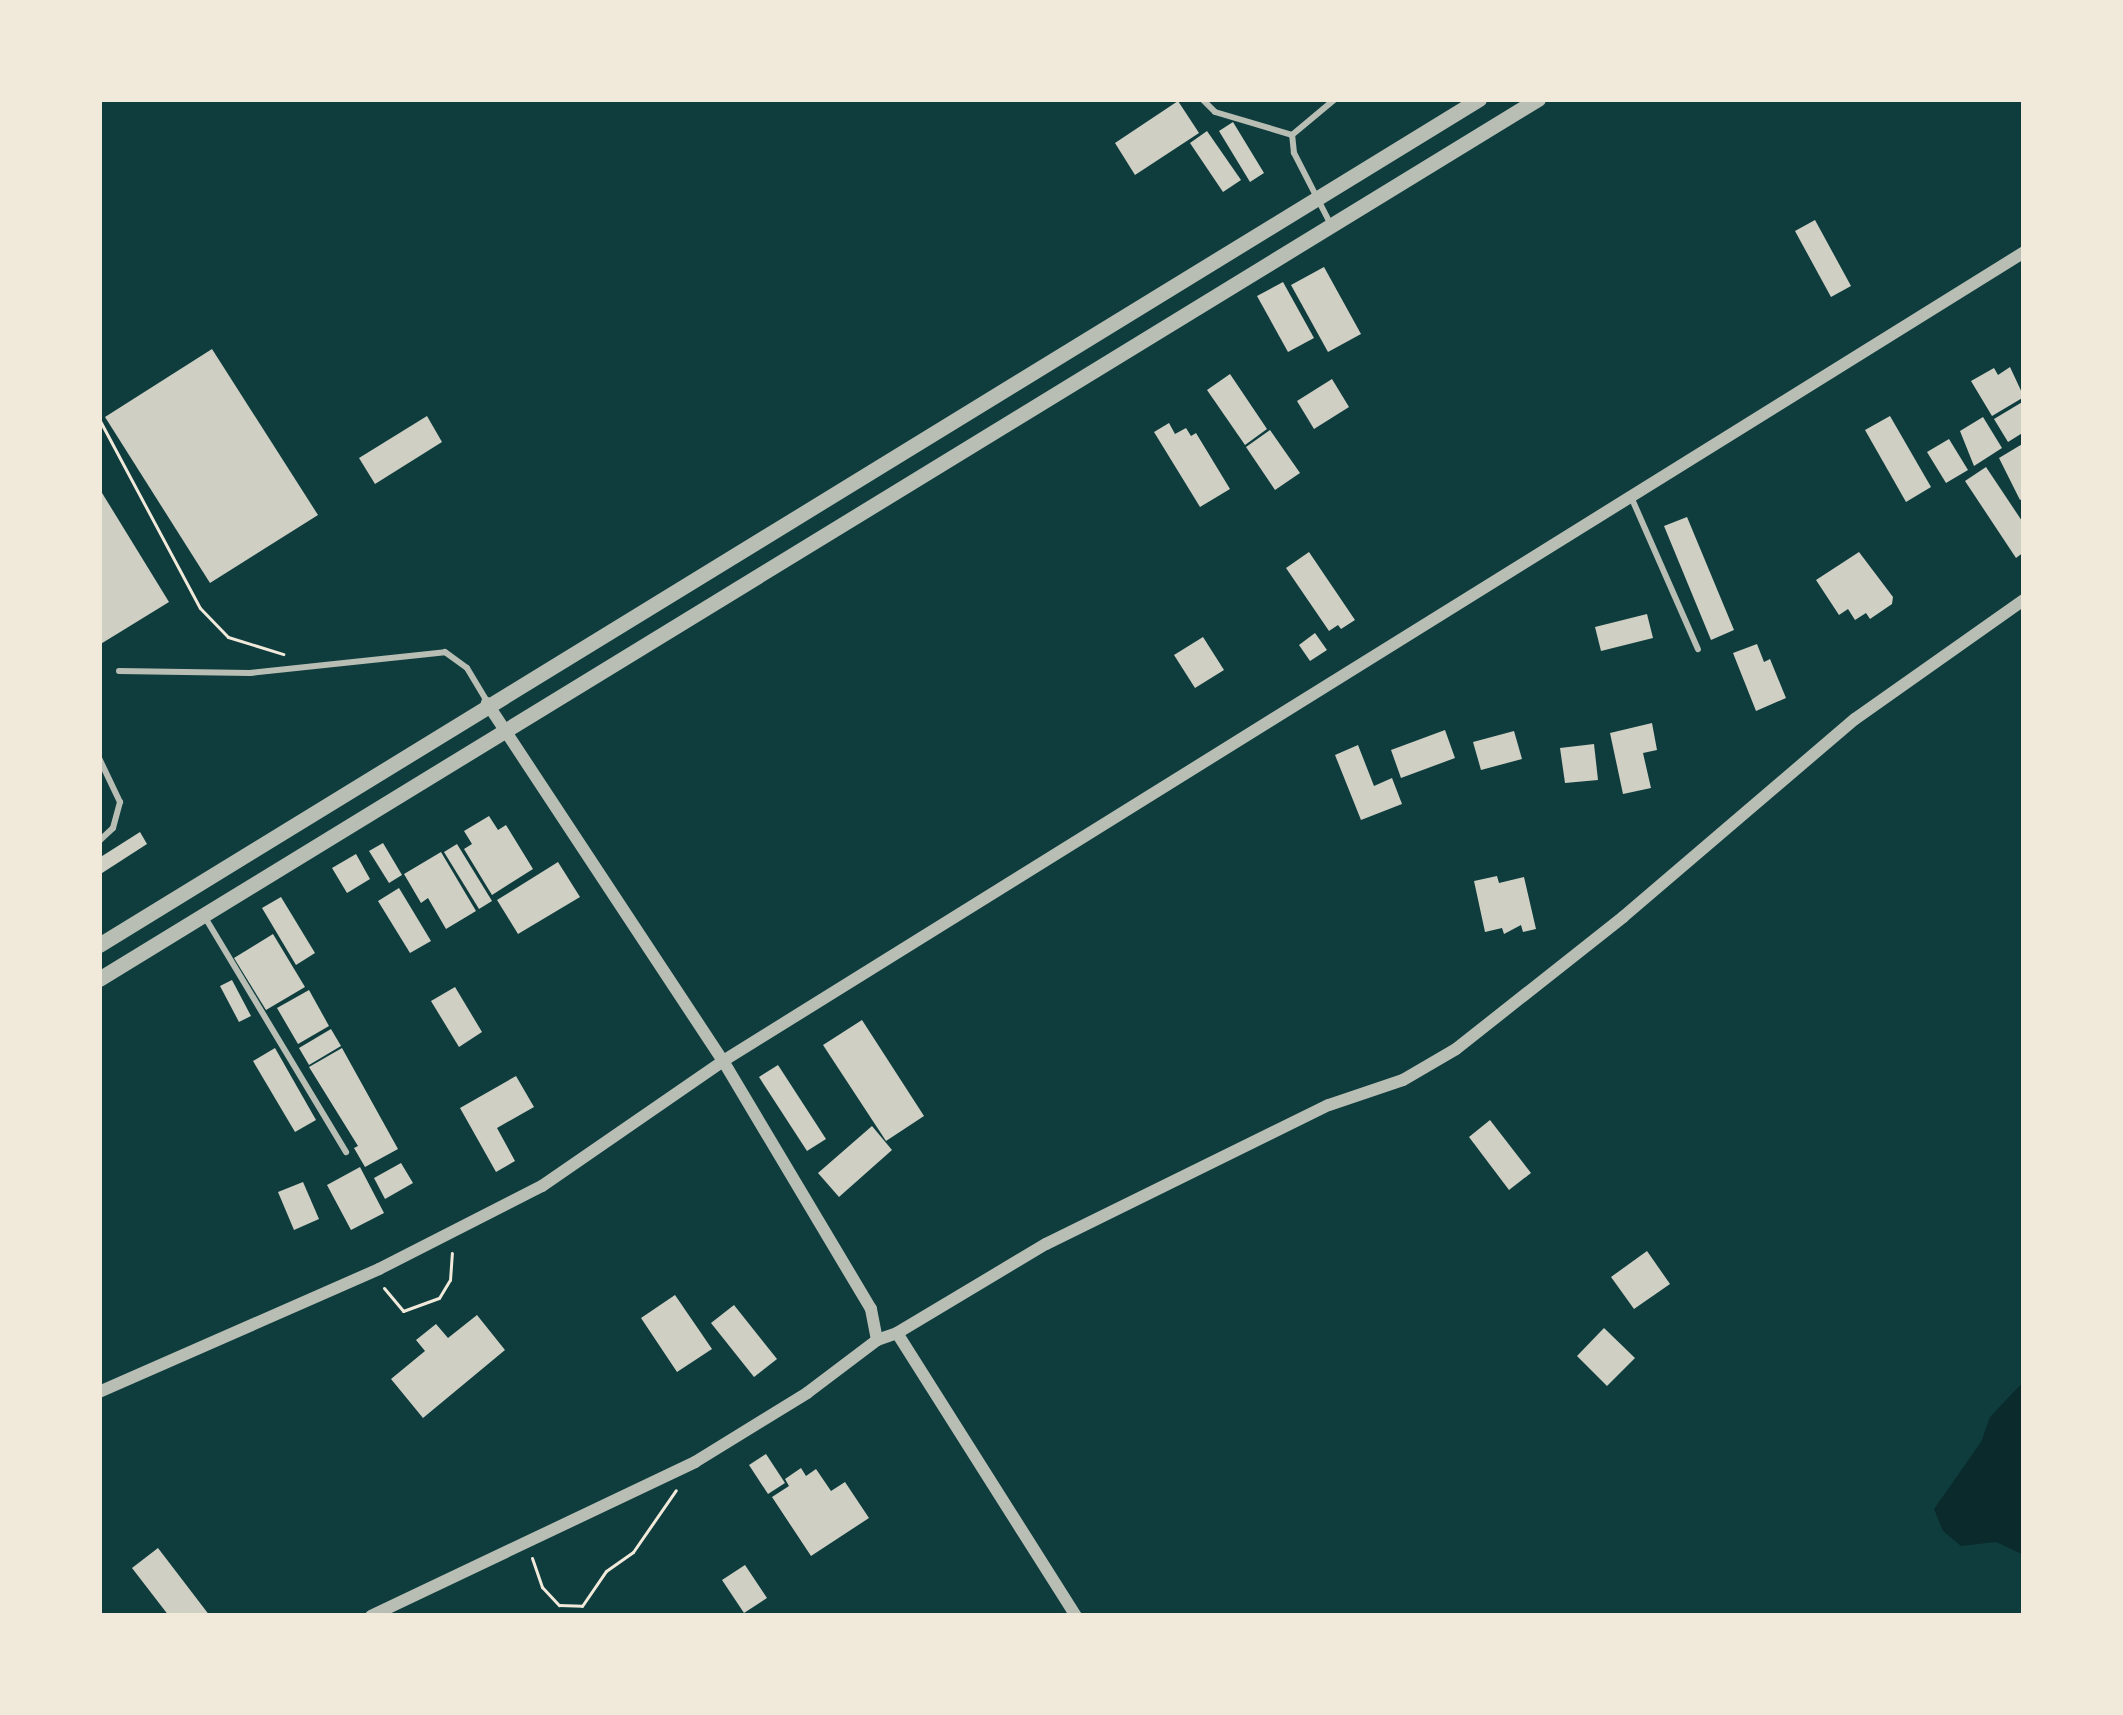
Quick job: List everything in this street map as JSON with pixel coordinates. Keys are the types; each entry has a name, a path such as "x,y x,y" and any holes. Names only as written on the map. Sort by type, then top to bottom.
{"street":[{"path":"99,945 1479,99"},
{"path":"99,979 1538,99"},
{"path":"99,1392 379,1269 542,1186 723,1060 2024,252"},
{"path":"371,1616 695,1462 808,1393 877,1340 898,1333 1046,1244 1330,1106 1403,1080 1456,1049 1623,917 1855,719 2024,600"},
{"path":"488,704 723,1060 871,1309 877,1340"},
{"path":"898,1333 1076,1616"}],"lane":[{"path":"1202,99 1215,112 1292,135"},
{"path":"1292,135 1335,99"},
{"path":"1292,135 1314,199 1332,226"},
{"path":"1630,496 1698,650"},
{"path":"119,671 196,675 445,652 467,668 488,704"},
{"path":"99,758 120,802 112,828 99,841"},
{"path":"203,915 346,1152"}],"path":[{"path":"99,419 213,625 228,637 314,663"},
{"path":"379,1269 384,1288 403,1310 439,1298 450,1280 450,1233"},
{"path":"582,1606 606,1571 633,1552 695,1462"},
{"path":"535,1539 533,1566 542,1587 559,1605 582,1606"},
{"path":"582,1606 586,1616"}],"water":[{"path":"2024,1381 2024,1555 1996,1542 1961,1546 1943,1531 1934,1509 1981,1442 1990,1417"}],"building":[{"path":"1178,101 1199,133 1135,175 1115,143"},
{"path":"1233,122 1264,173 1250,182 1219,131"},
{"path":"1207,131 1241,180 1223,192 1190,143"},
{"path":"1815,220 1851,286 1831,297 1795,231"},
{"path":"1324,267 1361,334 1328,352 1291,285"},
{"path":"1283,282 1314,338 1288,352 1257,296"},
{"path":"212,349 318,515 210,583 105,417"},
{"path":"2010,367 2024,397 1992,416 1971,381 1994,368 1998,375"},
{"path":"1230,374 1267,429 1245,445 1207,390"},
{"path":"1332,379 1349,407 1314,429 1297,401"},
{"path":"2024,401 2024,432 2008,442 1994,419"},
{"path":"427,416 442,442 375,484 359,458"},
{"path":"1890,416 1931,487 1906,502 1865,430"},
{"path":"1983,417 2002,448 1974,466 1960,431"},
{"path":"1169,423 1175,434 1186,428 1191,436 1196,433 1230,489 1200,507 1154,432"},
{"path":"1270,430 1300,473 1275,490 1246,447"},
{"path":"1949,439 1968,470 1946,483 1927,452"},
{"path":"2024,443 2024,498 2020,500 1999,458"},
{"path":"1986,467 2024,524 2024,552 2016,558 1965,481"},
{"path":"99,488 169,602 99,645"},
{"path":"1687,517 1734,630 1711,640 1664,526"},
{"path":"1309,552 1355,620 1341,629 1338,625 1329,631 1286,568"},
{"path":"1859,552 1893,597 1892,604 1870,619 1866,613 1855,620 1848,609 1839,615 1816,580"},
{"path":"1647,614 1653,638 1601,651 1595,627"},
{"path":"1315,633 1327,650 1310,661 1299,645"},
{"path":"1203,637 1224,670 1195,688 1174,655"},
{"path":"1757,644 1764,662 1770,659 1786,698 1756,711 1733,653"},
{"path":"1652,723 1657,750 1643,753 1651,788 1623,794 1610,733"},
{"path":"1445,730 1455,758 1401,778 1391,750"},
{"path":"1514,731 1522,759 1481,770 1473,742"},
{"path":"1594,744 1598,780 1565,783 1560,748"},
{"path":"1358,745 1374,786 1392,778 1402,804 1361,820 1335,755"},
{"path":"489,816 498,830 506,825 533,869 492,895 464,849 472,844 464,831"},
{"path":"140,832 147,844 99,875 99,858"},
{"path":"383,843 402,875 389,883 369,851"},
{"path":"457,844 492,901 479,909 444,852"},
{"path":"441,852 476,911 446,929 428,898 421,903 404,874"},
{"path":"356,854 370,879 347,893 332,868"},
{"path":"558,862 580,897 518,934 497,900"},
{"path":"1497,876 1499,883 1524,877 1536,929 1523,932 1521,925 1504,934 1502,928 1485,932 1474,881"},
{"path":"399,888 431,941 410,953 378,901"},
{"path":"281,897 315,953 296,965 262,908"},
{"path":"273,934 305,987 266,1010 234,958"},
{"path":"232,980 251,1016 239,1022 220,986"},
{"path":"455,987 482,1032 459,1047 431,1001"},
{"path":"309,990 329,1026 298,1044 277,1008"},
{"path":"862,1020 924,1116 886,1141 823,1045"},
{"path":"331,1029 341,1046 309,1065 299,1048"},
{"path":"275,1048 316,1120 295,1132 253,1061"},
{"path":"342,1048 398,1149 365,1167 354,1148 358,1146 309,1067"},
{"path":"778,1065 826,1139 807,1151 759,1077"},
{"path":"516,1076 534,1107 497,1128 515,1161 496,1172 460,1108"},
{"path":"1490,1120 1531,1173 1509,1190 1469,1137"},
{"path":"872,1126 892,1150 839,1197 818,1173"},
{"path":"401,1163 413,1183 385,1199 374,1178"},
{"path":"360,1167 384,1213 351,1230 327,1185"},
{"path":"303,1182 319,1219 294,1230 278,1192"},
{"path":"1647,1251 1670,1284 1634,1309 1611,1277"},
{"path":"675,1295 712,1349 677,1372 641,1318"},
{"path":"734,1305 777,1359 754,1377 711,1323"},
{"path":"477,1315 505,1350 423,1418 391,1379 425,1351 416,1340 436,1324 448,1338"},
{"path":"1604,1328 1635,1358 1607,1386 1577,1356"},
{"path":"766,1454 785,1483 768,1494 749,1465"},
{"path":"801,1468 806,1476 816,1469 831,1491 845,1482 869,1518 811,1556 772,1497 789,1486 785,1479"},
{"path":"158,1548 210,1616 169,1616 132,1568"},
{"path":"745,1565 767,1598 744,1613 722,1580"}]}
